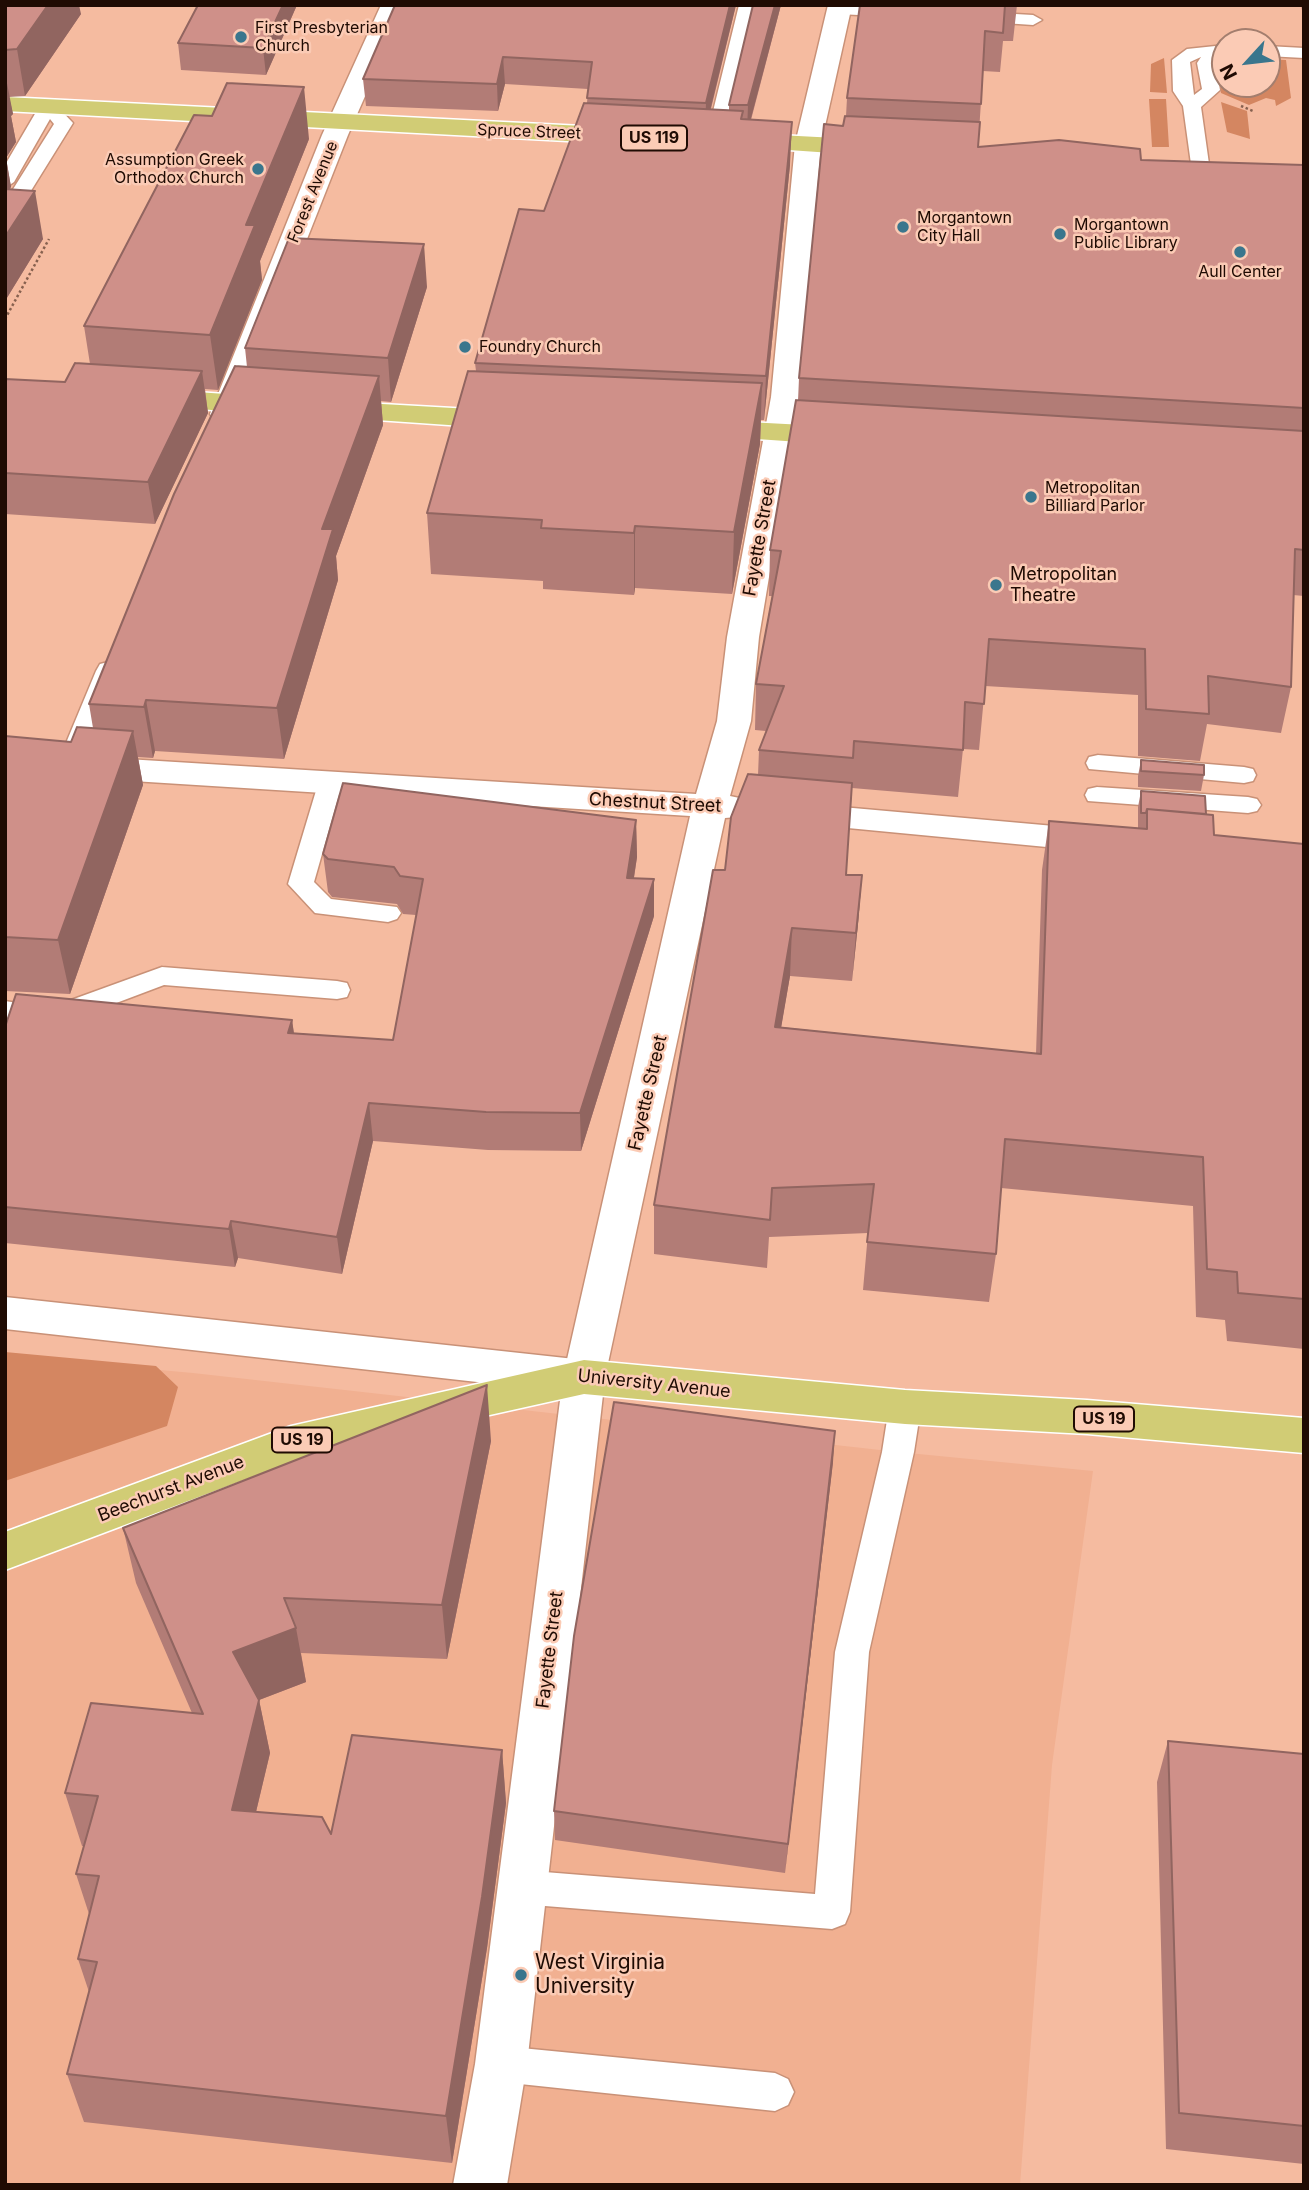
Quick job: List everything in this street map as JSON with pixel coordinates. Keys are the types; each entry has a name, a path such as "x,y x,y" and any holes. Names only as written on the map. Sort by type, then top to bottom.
{"main road":[{"name":"Spruce Street","path":"5,104 340,124 646,137"},
{"name":"US 119","path":"687,139 905,149"},
{"path":"1187,164 1230,166"},
{"path":"121,396 538,422"},
{"path":"678,428 875,438"},
{"name":"University Avenue","path":"584,1377 905,1408 1087,1417 1304,1436"},
{"name":"Beechurst Avenue","path":"5,1551 306,1438 584,1377"}],"street":[{"name":"Forest Avenue","path":"210,446 340,124 393,5"},
{"name":"Fayette Street","path":"480,2185 501,2064 520,1887 584,1377 710,806 734,721 743,637 779,432 808,144 839,7"},
{"path":"73,766 124,642"},
{"name":"Chestnut Street","path":"5,762 710,806 1126,844"},
{"name":"University Avenue","path":"5,1313 584,1377"}],"lane":[{"path":"715,140 748,5"},
{"path":"839,7 908,13"},
{"path":"964,16 1033,20"},
{"path":"1187,164 1192,106 1182,91 1181,60 1192,53 1211,52"},
{"path":"1281,52 1304,53"},
{"path":"1192,106 1211,90 1206,63 1211,58"},
{"path":"5,150 23,121 48,107"},
{"path":"5,182 48,107"},
{"path":"5,201 17,198 64,124 48,107"},
{"path":"1097,779 1246,790"},
{"path":"330,784 301,884 324,907 388,913"},
{"path":"5,1010 50,1018 162,976 337,990"},
{"path":"520,1887 832,1912 852,1652 898,1452 905,1408"},
{"path":"501,2064 775,2092"}],"path":[{"path":"5,319 49,239"}],"shaded area":[{"path":"1164,58 1167,93 1150,92 1151,64"},
{"path":"1281,60 1286,60 1291,98 1276,106 1275,100 1266,98 1281,98"},
{"path":"1233,98 1266,98 1249,105"},
{"path":"1149,99 1166,99 1169,147 1152,147"},
{"path":"1221,102 1247,111 1250,139 1227,132"},
{"path":"5,1352 156,1366 178,1387 167,1426 5,1481"},
{"name":"West Virginia University","path":"5,1356 193,1373 898,1452 1093,1471 1052,1765 1020,2185 5,2185"}],"building":[{"path":"5,5 48,5 17,49 5,50"},
{"path":"198,5 283,5 263,48 178,43"},
{"path":"395,5 730,5 706,103 587,98 592,62 503,57 497,84 363,79"},
{"path":"753,5 775,5 748,105 729,105"},
{"path":"860,5 1005,5 1003,33 985,31 981,104 847,98"},
{"path":"227,83 304,87 246,225 255,225 210,335 84,326 194,115 212,116"},
{"path":"584,103 743,111 741,119 792,122 766,376 475,363 519,209 544,211"},
{"path":"845,116 980,122 978,147 1059,140 1140,149 1141,160 1304,165 1304,408 799,378 824,124 843,126"},
{"path":"5,189 35,191 5,237"},
{"path":"289,238 424,244 388,358 245,348"},
{"path":"75,363 202,371 148,482 5,473 5,379 65,382"},
{"path":"235,366 379,376 322,529 333,529 277,708 146,700 144,707 89,704 174,494"},
{"path":"468,371 762,383 734,532 635,526 634,533 541,528 542,520 427,513"},
{"path":"796,400 1304,431 1304,550 1295,549 1291,687 1208,676 1209,714 1146,709 1145,649 989,639 984,704 965,702 963,750 854,741 853,758 759,750 784,686 756,684 781,551 770,550"},
{"path":"77,727 133,731 58,940 5,937 5,736 71,742"},
{"path":"1141,760 1204,765 1204,775 1141,771"},
{"path":"748,774 852,783 846,875 862,875 856,933 792,928 775,1027 1041,1054 1049,821 1147,829 1147,809 1213,815 1214,835 1304,844 1304,1299 1238,1293 1237,1272 1207,1269 1203,1157 1005,1139 996,1254 867,1242 874,1184 772,1188 770,1220 654,1205 713,870 725,870 731,817"},
{"path":"343,783 636,820 627,878 654,879 580,1113 486,1112 369,1103 337,1237 231,1221 229,1229 5,1207 5,1027 16,994 292,1020 288,1033 393,1040 423,879 400,876 394,867 328,859 323,854"},
{"path":"1141,791 1205,796 1206,814 1147,809 1146,813 1141,813"},
{"path":"487,1385 442,1605 284,1598 296,1628 233,1652 259,1700 232,1810 322,1817 331,1834 352,1735 502,1750 482,1897 446,2116 67,2074 97,1962 78,1959 99,1876 76,1874 98,1796 65,1793 91,1703 203,1714 123,1528"},
{"path":"614,1402 835,1431 788,1844 554,1811 574,1636"},
{"path":"1168,1741 1304,1754 1304,2126 1179,2113"}],"place":[{"name":"First Presbyterian Church","path":"241,37"},
{"name":"Assumption Greek Orthodox Church","path":"258,169"},
{"name":"Morgantown City Hall","path":"903,227"},
{"name":"Morgantown Public Library","path":"1060,234"},
{"name":"Aull Center","path":"1240,252"},
{"name":"Foundry Church","path":"465,347"},
{"name":"Metropolitan Billiard Parlor","path":"1031,497"},
{"name":"Metropolitan Theatre","path":"996,585"},
{"name":"West Virginia University","path":"521,1975"}]}
